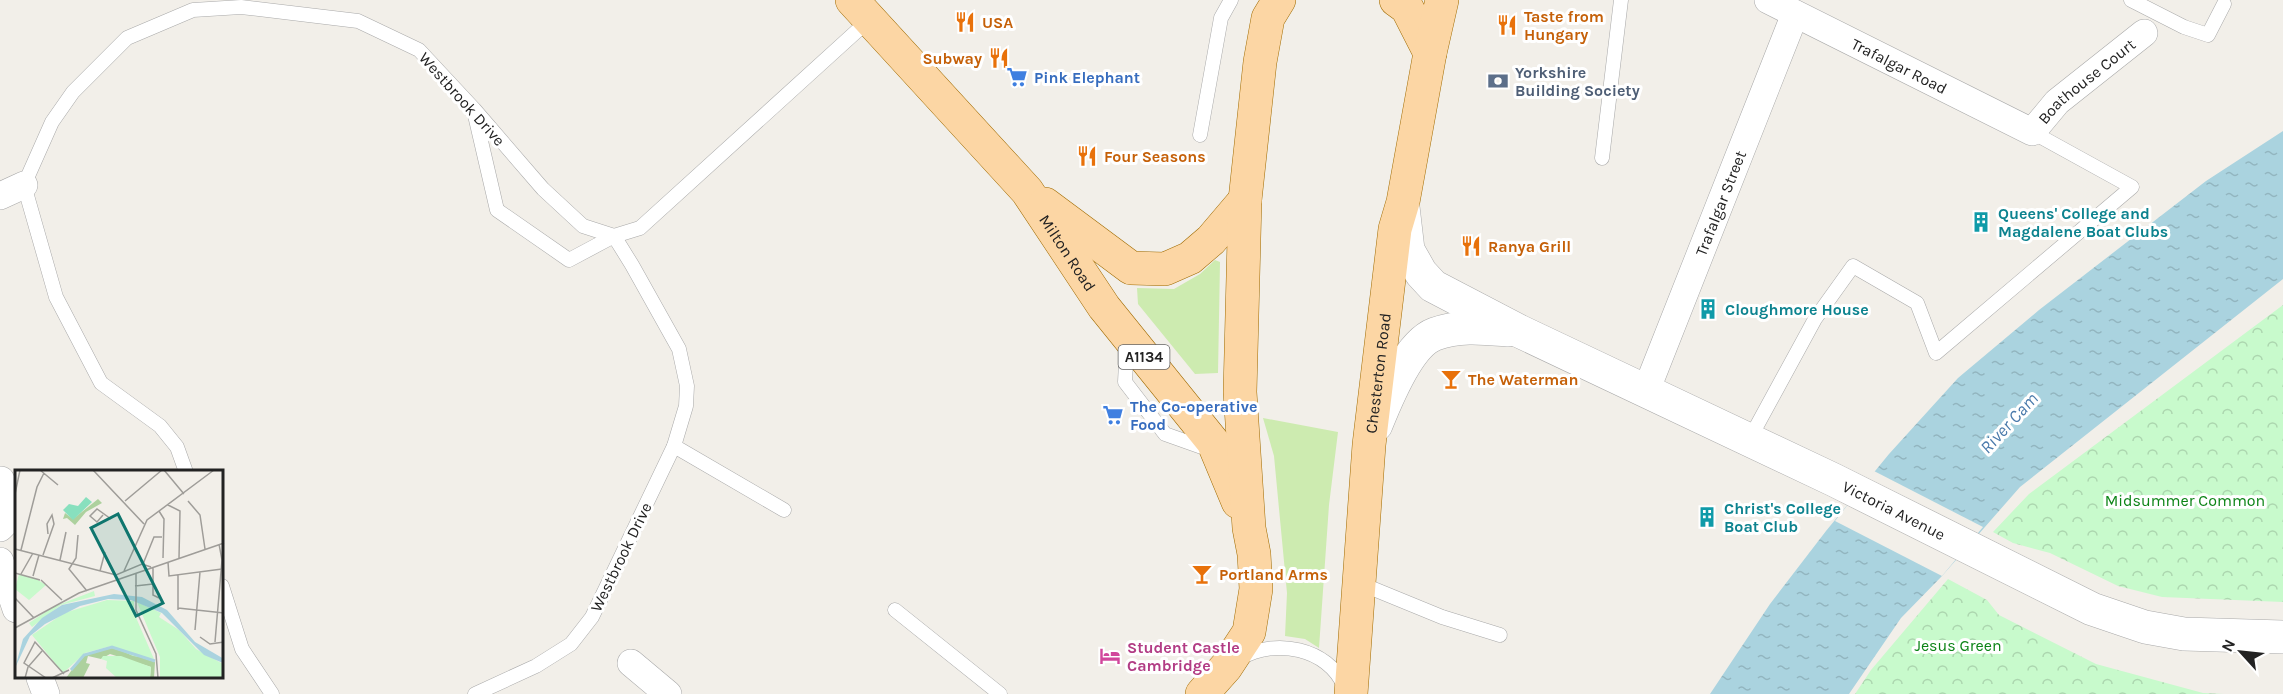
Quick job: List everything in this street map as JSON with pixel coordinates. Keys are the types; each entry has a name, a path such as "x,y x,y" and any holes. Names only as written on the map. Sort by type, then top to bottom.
{"main road":[{"name":"A1134","path":"1202,694 1226,667 1249,632 1256,589 1254,554 1249,528 1240,392 1245,200 1260,62 1268,18 1279,0"},
{"path":"1396,0 1407,8 1430,53"},
{"name":"Chesterton Road","path":"1350,694 1369,445 1395,230 1403,202 1442,0"},
{"name":"Milton Road","path":"861,9 1027,191 1104,307 1214,442 1249,528"},
{"path":"1027,191 1131,268 1165,269 1190,258 1210,240 1245,200"}],"street":[{"name":"Trafalgar Road","path":"1768,0 2032,132"},
{"name":"Trafalgar Street","path":"1646,391 1795,14"},
{"name":"Boathouse Court","path":"2032,132 2057,102 2144,33"},
{"name":"Victoria Avenue","path":"1403,202 1408,250 1421,273 1433,286 1519,331 1834,480 2092,609 2145,627 2184,634 2283,638"},
{"path":"1369,445 1390,387 1417,347 1433,334 1468,327 1519,331"},
{"path":"0,528 15,513 1,480"},
{"path":"0,561 15,606"},
{"path":"631,663 668,694"},
{"path":"40,679 46,694"}],"lane":[{"path":"1200,135 1221,18 1232,0"},
{"path":"1602,158 1621,0"},
{"path":"2131,0 2184,27 2208,35 2224,4"},
{"name":"Westbrook Drive","path":"185,470 177,447 160,426 101,383 56,297 12,191 52,122 73,92 127,38 193,10 242,7 358,21 419,50 543,189 583,226 614,236 678,349 687,386 686,406 674,446 592,617 571,644 536,666 475,694"},
{"path":"474,109 497,210 569,260 614,236 640,228 861,9"},
{"path":"1749,441 1815,319 1853,266 1917,303 1936,353 2132,188 2032,132"},
{"path":"674,446 784,510"},
{"path":"1358,582 1442,617 1500,635"},
{"path":"224,592 242,649 272,694"},
{"path":"896,610 1000,694"},
{"path":"1226,667 1254,650 1277,648 1298,650 1327,662 1340,675 1350,694"}],"green space":[{"path":"1215,260 1220,262 1218,373 1195,374 1138,304 1137,288 1174,289 1200,274"},
{"name":"Midsummer Common","path":"2283,305 2283,602 2162,597 2118,586 2050,553 2013,543 1993,532 2029,494"},
{"path":"1263,418 1338,432 1329,505 1319,648 1305,639 1285,636 1287,593 1274,456"},
{"name":"Jesus Green","path":"1948,579 1987,600 1999,615 2096,664 2203,693 2224,694 1855,694 1871,670"}],"water":[{"name":"River Cam","path":"2283,131 2283,279 2020,487 1942,576 1901,618 1849,694 1710,694 1770,604 1826,531 1889,454 1958,378 2039,310 2206,181"}],"pier":[{"path":"1874,471 1983,527 1942,576 1835,521"}],"place":[{"name":"USA","path":"965,22"},
{"name":"Taste from Hungary","path":"1507,25"},
{"name":"Subway","path":"999,58"},
{"name":"Pink Elephant","path":"1017,77"},
{"name":"Yorkshire Building Society","path":"1498,81"},
{"name":"Four Seasons","path":"1087,156"},
{"name":"Queens' College and Magdalene Boat Clubs","path":"1981,222"},
{"name":"Ranya Grill","path":"1471,246"},
{"name":"Cloughmore House","path":"1708,309"},
{"name":"The Waterman","path":"1451,379"},
{"name":"The Co-operative Food","path":"1113,415"},
{"name":"Christ's College Boat Club","path":"1707,517"},
{"name":"Portland Arms","path":"1202,574"},
{"name":"Student Castle Cambridge","path":"1110,656"}]}
